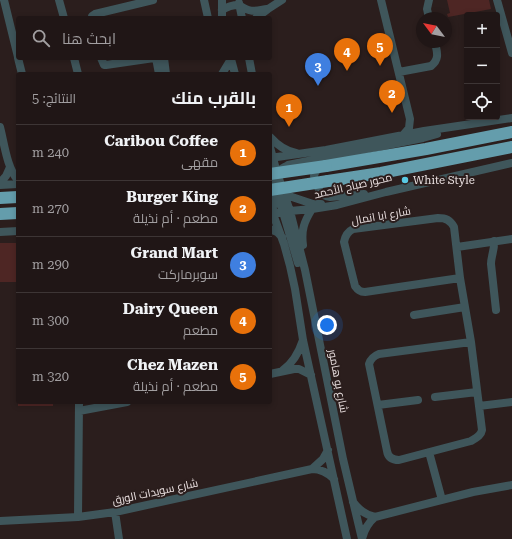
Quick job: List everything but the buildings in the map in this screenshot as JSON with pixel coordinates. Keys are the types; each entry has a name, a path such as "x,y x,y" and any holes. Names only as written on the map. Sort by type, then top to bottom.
{"highway":[{"name":"محور صباح الأحمد","path":"274,173 330,161 426,149 512,132"},
{"name":"محور صباح الأحمد","path":"272,187 328,181 380,173 512,147"},
{"path":"0,198 16,198"},
{"path":"0,214 16,213"}],"street":[{"path":"4,0 16,50"},
{"path":"59,0 63,16"},
{"path":"92,16 153,0"},
{"path":"204,0 208,16"},
{"path":"222,0 222,14"},
{"path":"259,16 282,0"},
{"path":"381,0 410,119 409,128 403,136"},
{"path":"428,0 428,12"},
{"path":"497,0 512,53"},
{"path":"222,14 226,7 238,2"},
{"path":"238,2 247,10 252,11 268,9"},
{"path":"238,2 242,16"},
{"path":"399,72 431,66 434,64 437,57 437,48"},
{"path":"18,60 22,72"},
{"path":"74,60 78,72"},
{"path":"102,60 104,65 106,65 141,60"},
{"path":"156,60 159,72"},
{"path":"164,60 166,72"},
{"path":"223,72 230,60"},
{"path":"231,60 235,72"},
{"path":"249,60 252,72"},
{"path":"272,174 274,167 272,158 512,118"},
{"path":"410,119 424,132"},
{"path":"0,127 10,167 16,178"},
{"path":"386,192 330,197 325,196 318,190 314,175 317,169 330,161 423,138 442,132 448,128"},
{"path":"272,139 283,149 301,154"},
{"name":"شارع بو هامور","path":"272,158 274,173 285,195 287,211 308,288 343,459 362,539"},
{"name":"محور صباح الأحمد","path":"272,211 312,209 337,205 386,192 512,163"},
{"path":"0,184 10,167"},
{"path":"0,184 16,184"},
{"path":"272,188 278,193 313,204 337,205"},
{"path":"272,189 287,211"},
{"path":"308,288 302,232 304,223 312,209"},
{"path":"272,213 282,238 294,284 303,340 347,539"},
{"name":"شارع ابا انمال","path":"460,278 361,292 355,286 344,238 353,229 442,218 448,220 454,227 460,278 471,342 482,430 481,434 471,441 399,460 395,460 388,456 369,364 370,360 375,356 471,342"},
{"path":"272,230 277,232 282,238"},
{"path":"0,232 16,231"},
{"path":"457,247 512,239"},
{"path":"494,241 491,264 496,310"},
{"path":"414,315 465,307"},
{"path":"281,372 292,361 303,340"},
{"path":"272,374 299,369 311,375"},
{"path":"435,397 477,392"},
{"path":"378,405 418,400"},
{"path":"479,406 512,402"},
{"path":"78,517 79,404"},
{"path":"79,411 116,404"},
{"path":"312,469 323,459 328,450"},
{"path":"429,452 442,500"},
{"path":"312,469 322,470 334,479"},
{"name":"شارع سويدات الورق","path":"0,522 78,517 115,512 312,469"},
{"path":"353,501 366,514 375,517 493,488 512,485"},
{"path":"115,512 119,539"},
{"path":"362,539 365,530 375,517"}],"shaded area":[{"path":"447,0 489,0 491,9 475,12 464,12 464,14 452,16 452,12 450,12"},
{"path":"0,243 16,243 16,282 0,282"},
{"path":"18,404 53,404 53,406 18,406"}],"place":[{"name":"Chez Mazen","path":"380,66"},
{"name":"Dairy Queen","path":"347,71"},
{"name":"Grand Mart","path":"318,86"},
{"name":"Burger King","path":"392,113"},
{"name":"Caribou Coffee","path":"289,127"},
{"name":"White Style","path":"405,180"}]}
